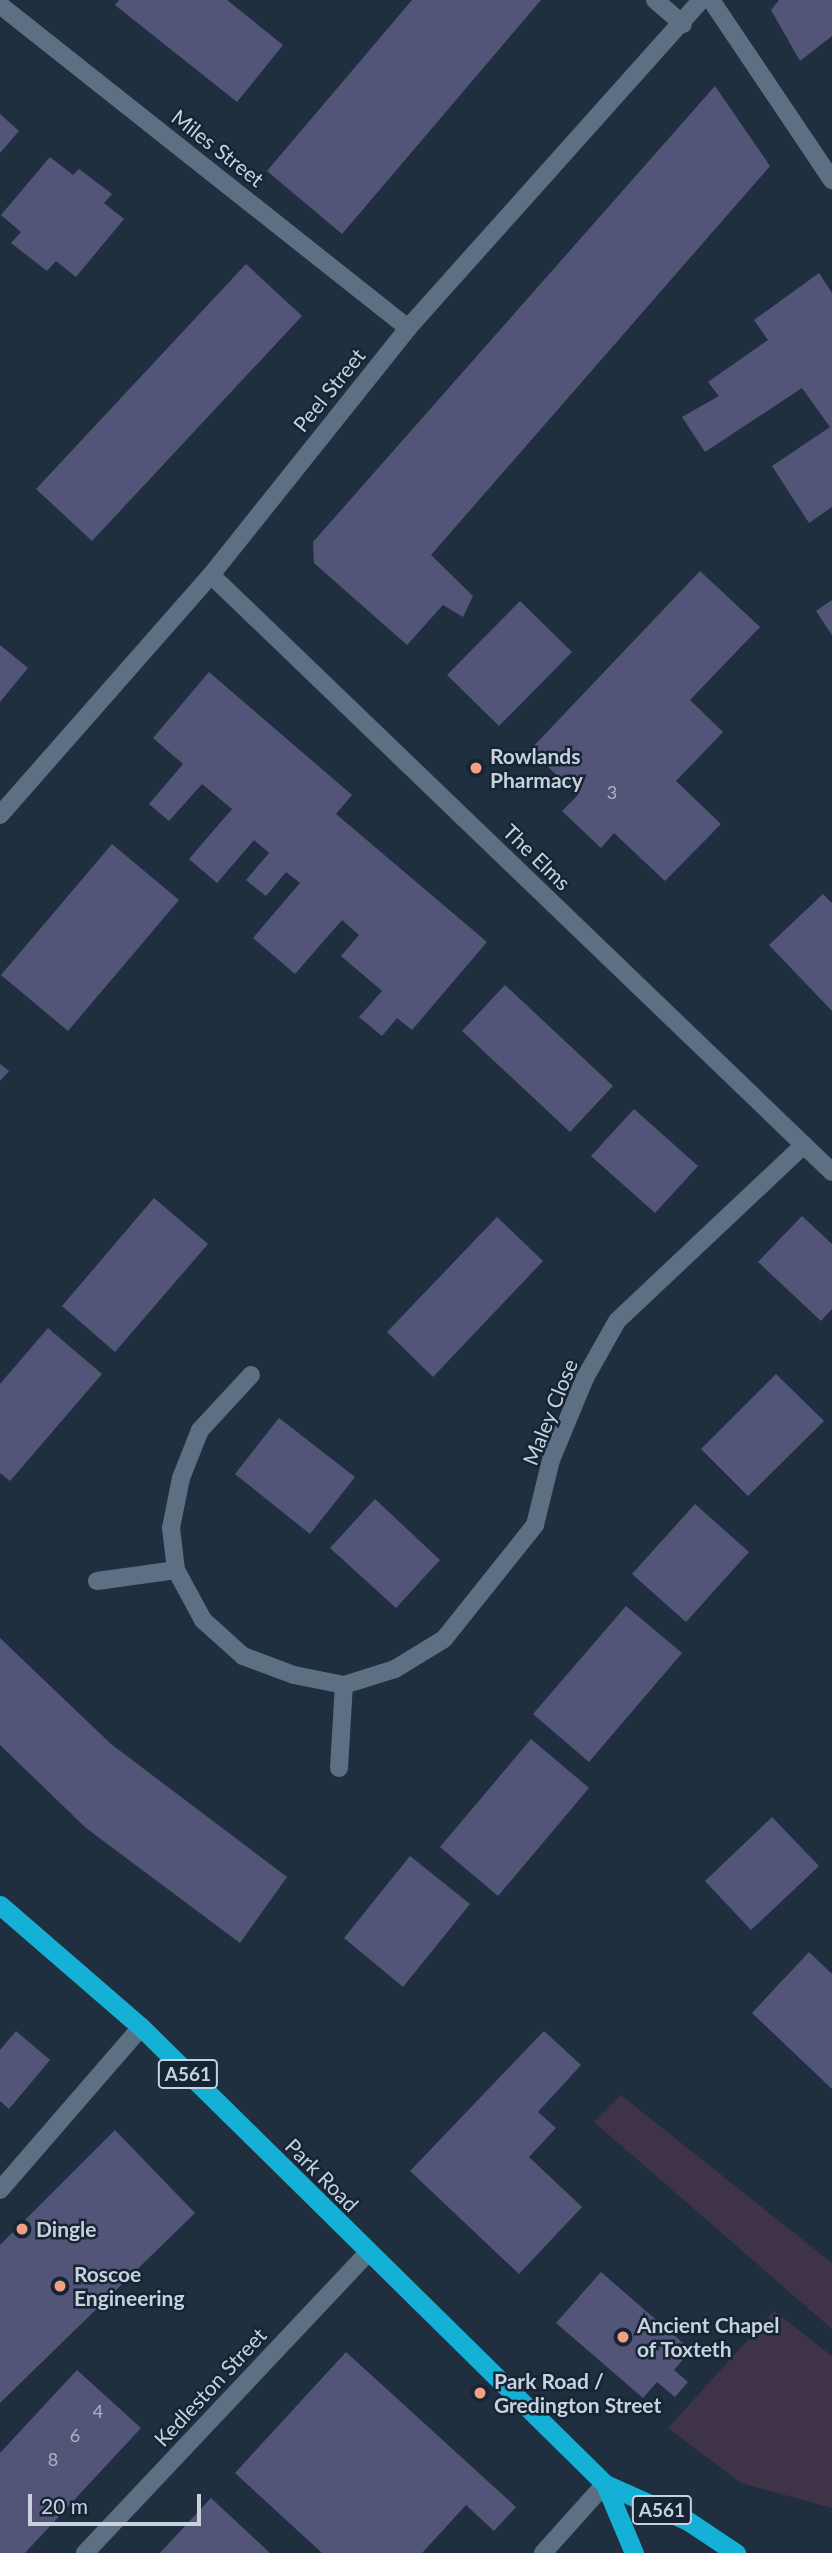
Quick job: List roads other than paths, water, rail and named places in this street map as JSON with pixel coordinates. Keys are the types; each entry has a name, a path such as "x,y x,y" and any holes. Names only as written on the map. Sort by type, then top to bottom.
{"highway":[{"name":"Park Road","path":"0,1905 141,2027 605,2484 688,2521 736,2553"},
{"name":"Park Road","path":"605,2484 634,2553"}],"street":[{"path":"654,0 683,24"},
{"name":"Peel Street","path":"0,815 211,575 408,328 683,24 701,0"},
{"path":"711,0 832,180"},
{"name":"Miles Street","path":"0,5 408,328"},
{"name":"The Elms","path":"211,575 832,1172"},
{"name":"Maley Close","path":"251,1375 200,1430 181,1478 171,1528 176,1570 203,1620 243,1656 294,1675 344,1685 395,1669 444,1639 491,1586 535,1525 551,1460 585,1378 617,1321 804,1145"},
{"path":"97,1581 176,1570"},
{"path":"339,1768 344,1685"},
{"path":"0,2190 141,2027"},
{"name":"Kedleston Street","path":"85,2553 368,2253"},
{"path":"543,2553 605,2484"}],"place":[{"name":"Rowlands Pharmacy","path":"476,768"},
{"name":"Dingle","path":"22,2229"},
{"name":"Roscoe Engineering","path":"60,2286"},
{"name":"Ancient Chapel of Toxteth","path":"623,2337"},
{"name":"Park Road / Gredington Street","path":"480,2393"}]}
